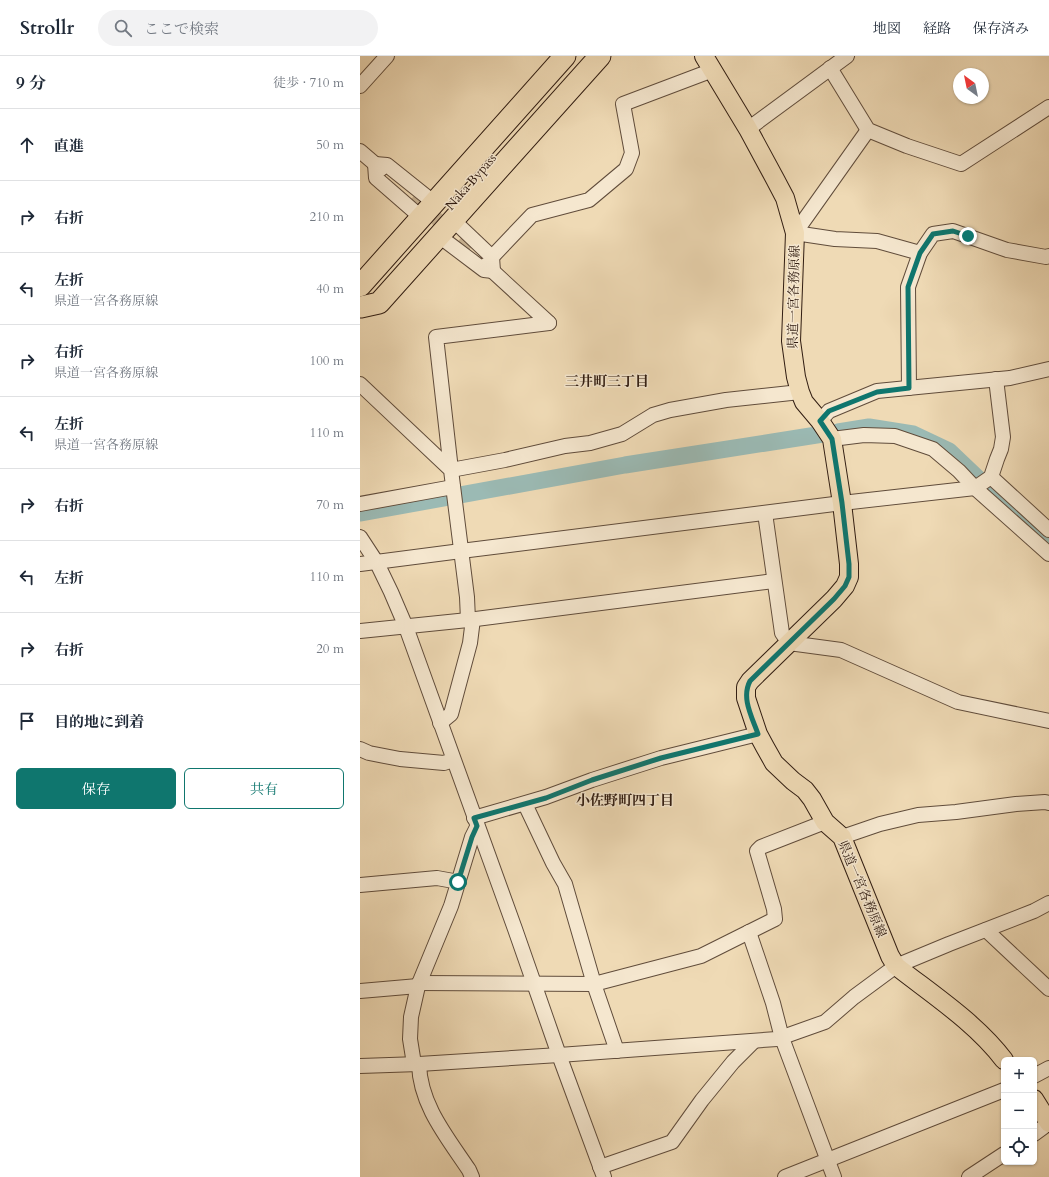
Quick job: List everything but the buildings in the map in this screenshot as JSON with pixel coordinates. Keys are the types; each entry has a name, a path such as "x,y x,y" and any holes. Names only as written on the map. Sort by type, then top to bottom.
{"highway":[{"path":"360,271 418,202 549,56"},
{"name":"Naka Bypass","path":"360,286 565,56"},
{"name":"Naka Bypass","path":"360,308 582,56"},
{"path":"360,308 380,303 600,56"}],"main road":[{"name":"県道一宮各務原線","path":"708,63 748,129 785,198 796,233 791,341 796,377 804,402 820,421 832,439 842,503 849,564 849,577 845,586 834,599 750,681 746,687 746,698 758,734 774,763 808,794 825,822 842,837 890,956 896,966 994,1046 1002,1057"},
{"path":"1037,1104 1049,1123"}],"street":[{"path":"360,86 387,56"},
{"path":"748,129 847,56"},
{"path":"439,236 484,270 492,264 532,215 589,200 626,169 632,153 623,104 708,63"},
{"path":"830,68 868,130 907,146 961,164 1049,107"},
{"path":"868,130 796,233 835,239 877,241 920,253"},
{"path":"360,151 375,164 387,165 418,202"},
{"path":"375,164 376,178 418,202"},
{"path":"440,723 451,714 470,643 470,620 453,493 436,337 549,322 492,264 453,220"},
{"path":"909,388 908,287 920,253 933,234 953,231 1007,250 1049,256"},
{"path":"474,253 492,264"},
{"path":"820,421 829,411 877,392 1010,378 1049,369"},
{"path":"983,483 997,459 1001,449 1003,437 996,379"},
{"path":"360,384 451,470"},
{"path":"451,470 505,460 565,446 590,443 622,434 654,415 670,410 726,400 800,392"},
{"path":"832,439 864,435 895,436 933,450 959,470 983,483 1049,530"},
{"path":"360,564 842,503 983,483"},
{"path":"983,483 1049,554"},
{"path":"360,504 453,493"},
{"path":"765,512 782,633 789,643 841,650 958,702 1049,721"},
{"path":"360,536 391,592 406,627 602,1172 672,1142 702,1100 733,1062 754,1041"},
{"path":"360,631 470,620 774,581"},
{"path":"476,822 546,798 592,780 661,758 758,734"},
{"path":"360,750 400,759 444,763 453,760"},
{"path":"842,837 880,824 918,815 956,812 1016,804 1049,803"},
{"path":"525,804 553,863 565,884 594,984 617,1051"},
{"path":"472,1177 433,1115 421,1086 410,1039 411,1017 419,984 451,906 476,822"},
{"path":"360,991 419,984 594,984 701,956 775,919 774,909 757,851 761,847 825,822"},
{"path":"360,885 437,878 458,882"},
{"path":"360,1066 559,1055 782,1038 825,1022 854,997 896,966 1034,911 1049,903"},
{"path":"986,930 1049,989"},
{"path":"749,932 773,1003 782,1038 834,1177"},
{"path":"1037,1074 1049,1068"},
{"path":"785,1177 1001,1091"},
{"path":"1037,1132 1049,1123"},
{"path":"969,1177 1001,1156"}],"waterway":[{"path":"838,432 869,427 913,434 949,451 1012,511 1049,542"},
{"path":"361,513 625,465 823,434"}],"tunnel":[{"path":"413,197 474,253"}],"district":[{"name":"三井町三丁目","path":"607,381"},
{"name":"小佐野町四丁目","path":"625,800"}],"route":[{"path":"458,882 472,837 477,826 474,818 546,798 592,780 661,758 758,734 748,708 746,687 750,681 834,599 845,586 849,577 849,564 842,503 832,439 820,421 829,411 877,392 909,388 908,287 920,253 933,234 953,231 968,236"}]}
